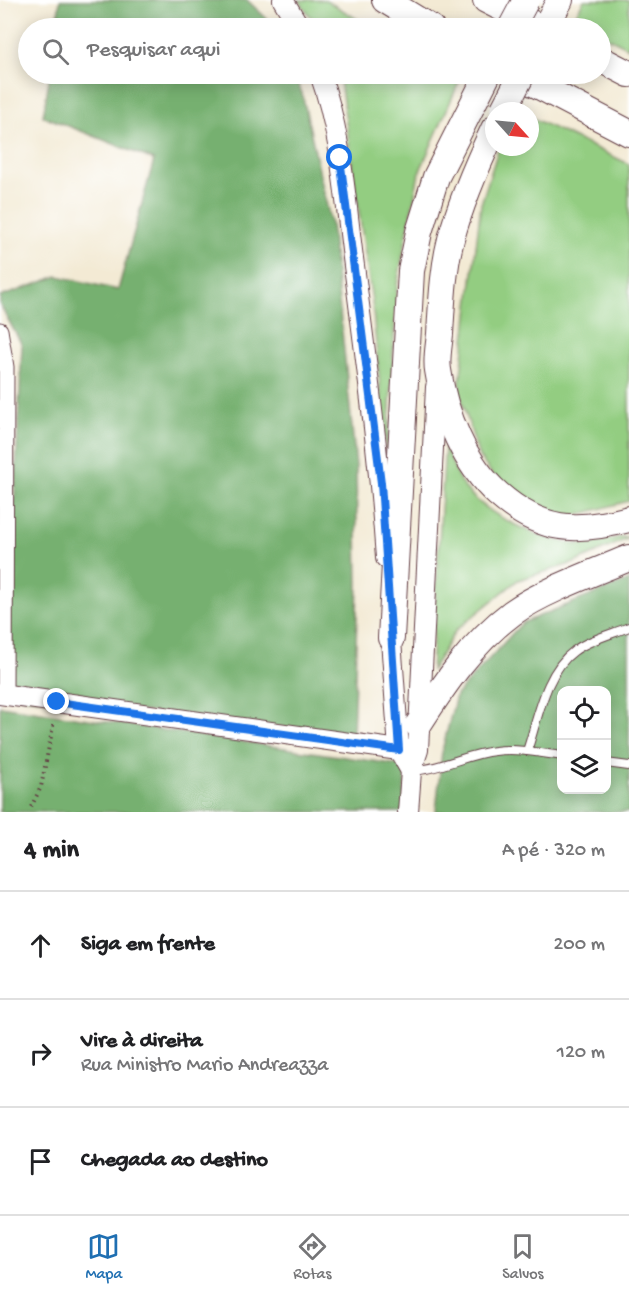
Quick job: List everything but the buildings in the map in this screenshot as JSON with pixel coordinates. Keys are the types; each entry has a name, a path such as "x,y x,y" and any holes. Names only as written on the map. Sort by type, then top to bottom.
{"highway":[{"path":"385,0 415,18"},
{"path":"486,0 523,18"},
{"path":"516,18 526,0"},
{"path":"549,18 560,0"},
{"path":"611,65 629,74"},
{"path":"391,638 411,271 419,232 436,177 483,84"},
{"path":"508,102 517,84"},
{"path":"535,84 629,132"},
{"path":"485,148 468,184 450,241 443,282 437,369 461,445 481,479 517,511 554,526 594,528 629,519"},
{"path":"412,742 449,677 481,640 514,612 629,558"}],"street":[{"path":"283,0 294,18"},
{"path":"324,84 340,158 381,483 391,638 412,742"},
{"path":"0,330 6,367 3,694 412,742"},
{"path":"408,812 437,369"}],"lane":[{"path":"527,751 550,683 560,666 574,650 629,627"},
{"path":"411,771 434,769 495,751 527,751 557,755"},
{"path":"611,764 629,766"}],"path":[{"path":"31,807 41,787 57,702"}],"green space":[{"path":"60,0 247,0 266,18 57,18"},
{"path":"299,0 326,0 356,18 311,18"},
{"path":"584,0 629,0 629,48 611,39 611,18 574,18"},
{"path":"48,84 298,84 302,93 331,224 356,466 358,585 353,736 5,695 22,345 0,305 0,297 58,276 118,290 154,160 43,116"},
{"path":"340,84 458,84 419,173 397,285 387,461 372,301"},
{"path":"539,121 629,164 629,501 570,517 512,500 479,457 459,391 481,204 496,156 539,156"},
{"path":"445,446 460,481 470,494 518,526 555,540 573,543 590,544 616,538 629,538 574,563 518,580 456,630 431,671"},
{"path":"629,580 629,812 436,812 442,751 456,695 522,623"},
{"path":"0,706 406,766 403,812 0,812"}],"route":[{"path":"57,702 399,750 381,483 340,158"}]}
